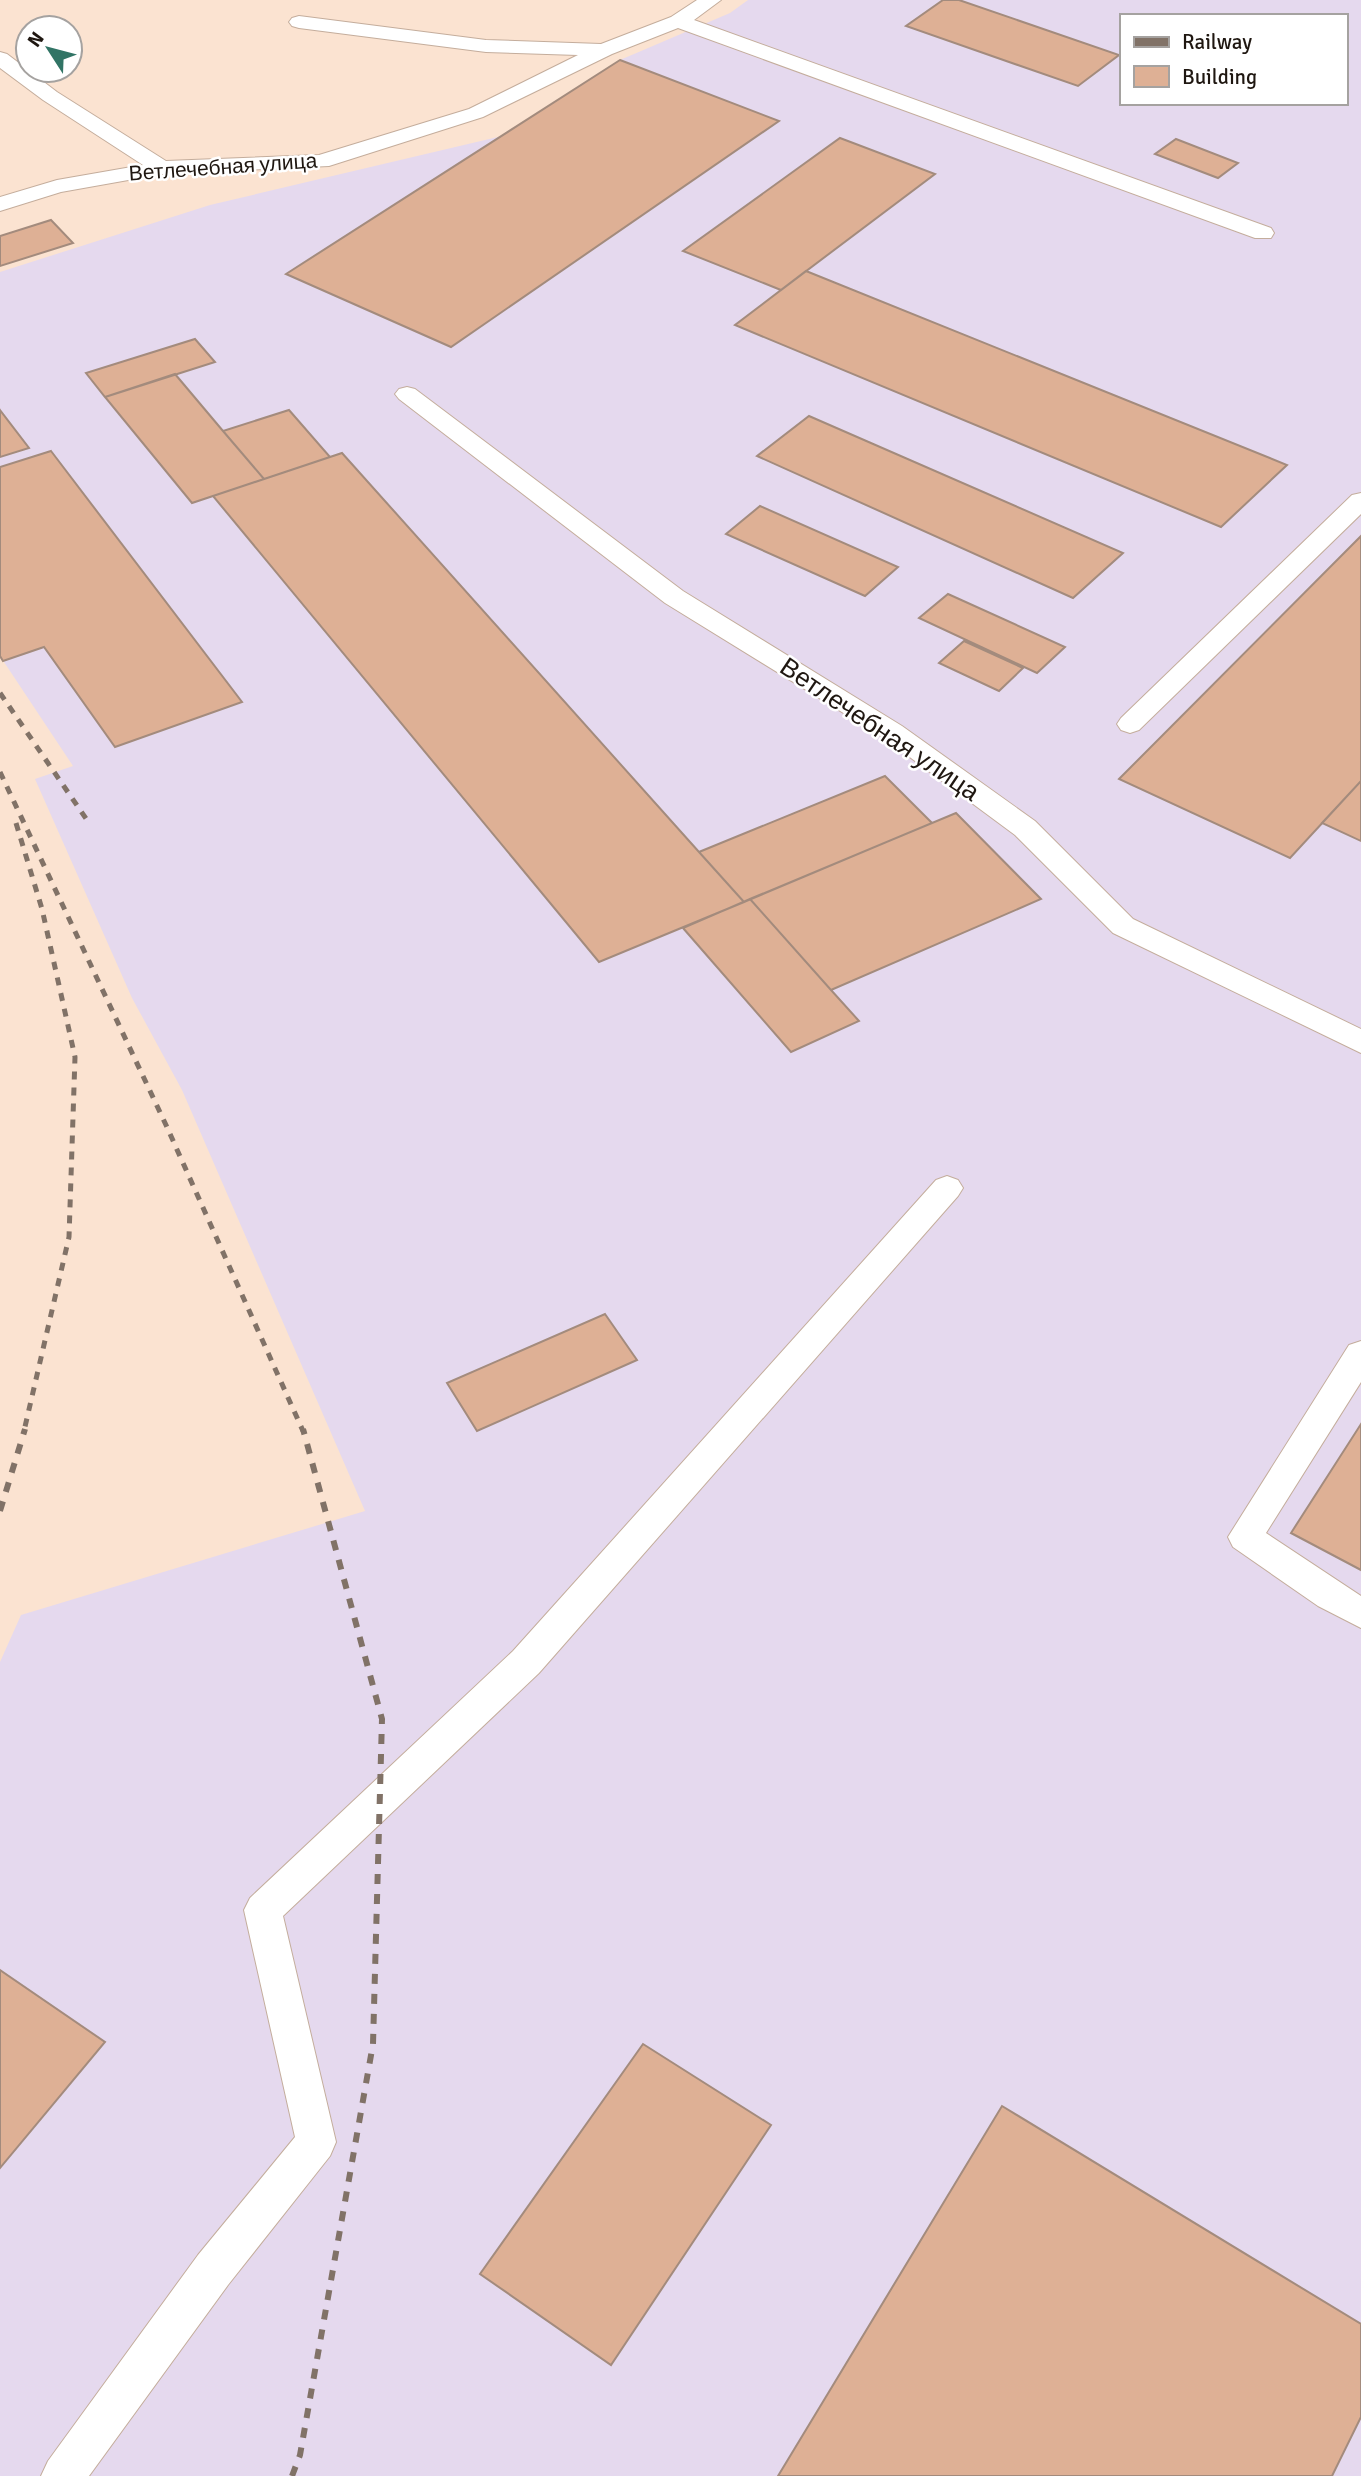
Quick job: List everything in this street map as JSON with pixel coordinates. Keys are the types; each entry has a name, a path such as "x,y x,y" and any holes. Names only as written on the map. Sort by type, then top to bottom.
{"lane":[{"name":"Ветлечебная улица","path":"0,204 57,186 162,168 321,161 476,113 605,50 678,21 711,0"},
{"path":"678,21 1264,233"},
{"path":"299,22 486,46 605,50"},
{"path":"0,58 50,96 162,168"},
{"name":"Ветлечебная улица","path":"407,394 674,597 893,732 1026,828 1123,926 1361,1042"},
{"path":"1130,724 1361,500"},
{"path":"64,2476 213,2270 316,2142 262,1910 526,1662 947,1188"},
{"path":"1361,1354 1245,1537 1330,1596 1361,1613"}],"shaded area":[{"path":"748,0 1361,0 1361,2476 0,2476 0,1662 21,1615 365,1511 182,1090 132,998 35,779 73,766 0,656 0,272 210,205 502,136 620,60 730,13"}],"building":[{"path":"943,0 959,0 1119,55 1078,86 906,26"},
{"path":"620,60 779,121 451,347 286,274"},
{"path":"840,138 935,174 781,290 683,251"},
{"path":"1176,139 1238,163 1218,178 1155,154"},
{"path":"51,220 73,243 0,266 0,236"},
{"path":"806,271 1287,465 1221,527 735,325"},
{"path":"195,339 215,362 105,397 86,373"},
{"path":"195,339 215,362 105,397 86,373"},
{"path":"175,374 264,479 192,503 105,397"},
{"path":"0,410 29,448 0,457"},
{"path":"289,410 330,457 264,479 223,431"},
{"path":"809,416 1123,553 1073,598 757,456"},
{"path":"51,451 242,702 115,747 44,647 3,661 0,656 0,467"},
{"path":"342,453 744,902 599,962 213,496"},
{"path":"760,506 898,567 865,596 726,534"},
{"path":"1361,536 1361,781 1290,858 1119,779"},
{"path":"948,594 1065,647 1037,673 919,618"},
{"path":"964,641 1023,668 999,691 939,663"},
{"path":"885,776 932,823 744,902 699,852"},
{"path":"1361,781 1361,841 1322,823"},
{"path":"956,813 1041,899 831,990 750,899"},
{"path":"750,899 859,1021 791,1052 683,928"},
{"path":"605,1314 637,1360 477,1431 447,1383"},
{"path":"1361,1424 1361,1570 1291,1533"},
{"path":"0,1970 105,2042 0,2168"},
{"path":"643,2044 771,2125 611,2365 480,2274"},
{"path":"1002,2106 1361,2324 1361,2417 1332,2476 778,2476"}],"railway":[{"path":"0,693 87,820"},
{"path":"0,772 166,1125 303,1431"},
{"path":"16,823 42,909 75,1057 69,1237 24,1431"},
{"path":"0,1511 25,1429"},
{"path":"292,2476 300,2455 373,2044 382,1719 303,1429"}]}
